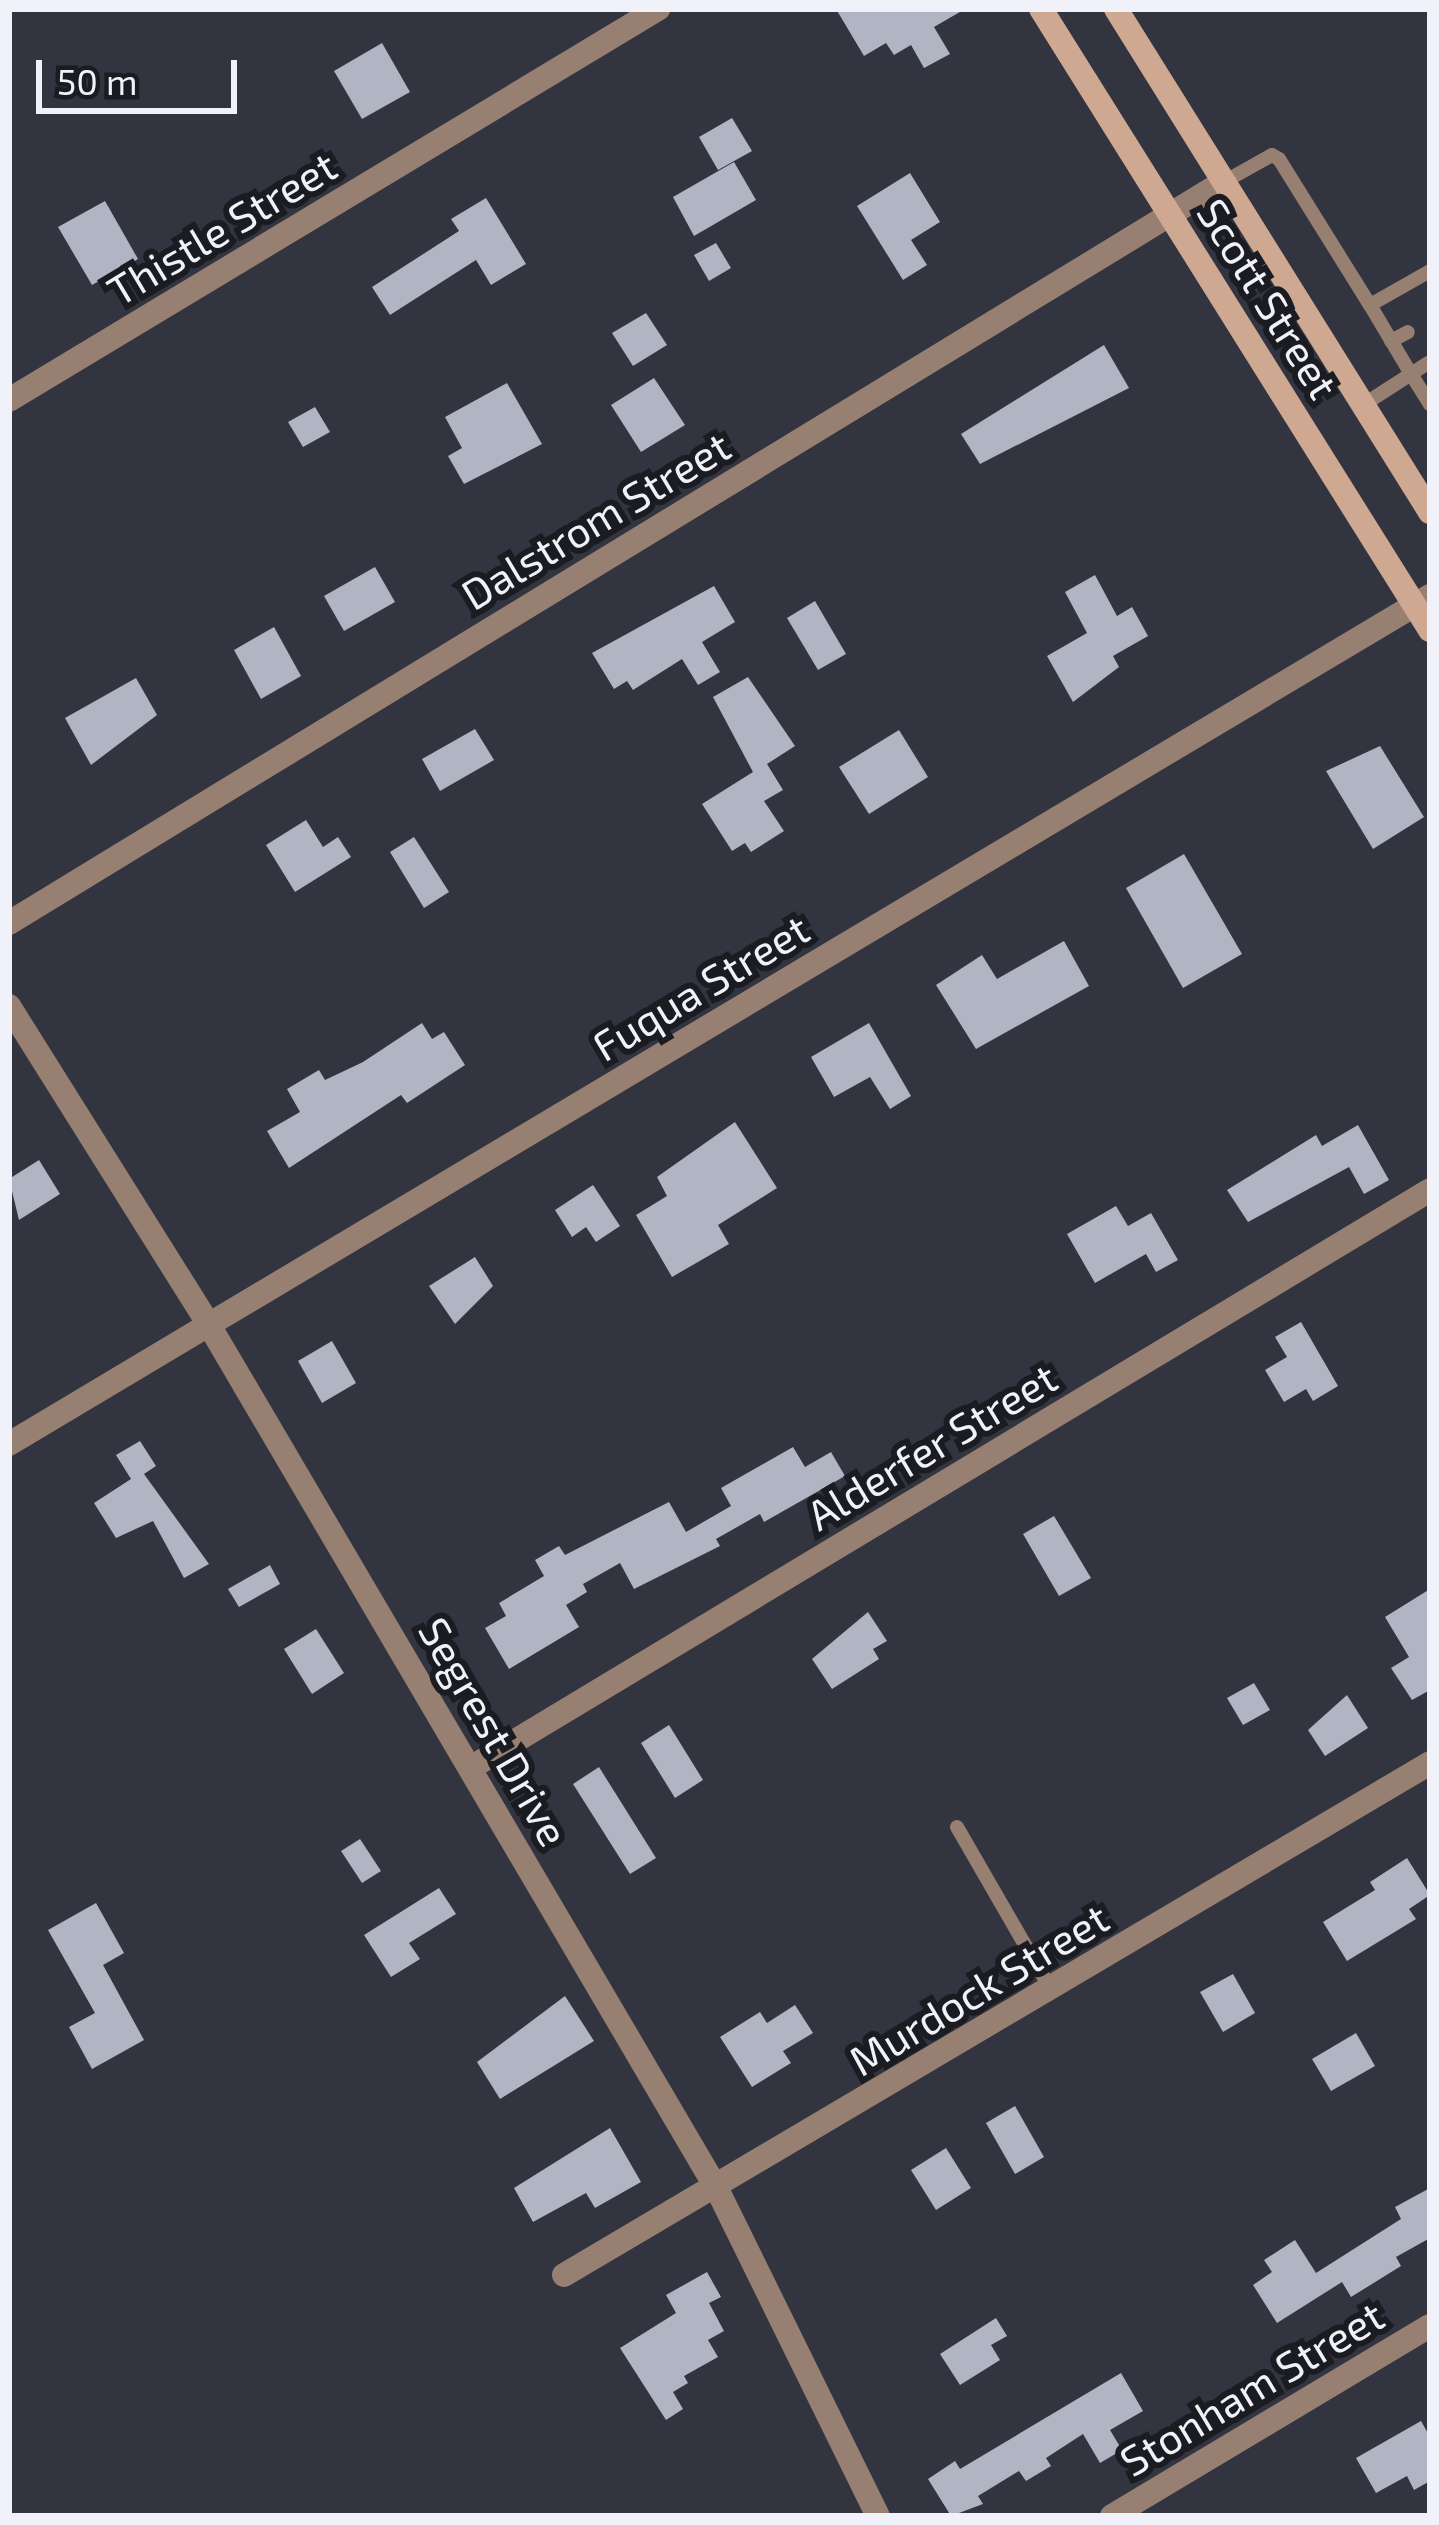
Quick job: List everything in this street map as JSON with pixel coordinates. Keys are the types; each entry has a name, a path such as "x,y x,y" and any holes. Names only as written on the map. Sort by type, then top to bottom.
{"main road":[{"name":"Scott Street","path":"1041,9 1422,600 1430,630"},
{"name":"Scott Street","path":"1116,9 1430,512"}],"street":[{"name":"Thistle Street","path":"9,400 658,9"},
{"name":"Dalstrom Street","path":"9,923 1222,183"},
{"name":"Fuqua Street","path":"9,1444 1422,600"},
{"name":"Segrest Drive","path":"9,1006 208,1325 717,2189 878,2516"},
{"name":"Alderfer Street","path":"472,1767 1430,1190"},
{"name":"Murdock Street","path":"564,2275 717,2189 1430,1763"},
{"name":"Stonham Street","path":"1112,2516 1430,2326"}],"lane":[{"path":"1222,183 1272,155 1280,159 1429,402"},
{"path":"1370,305 1430,271"},
{"path":"1391,341 1408,332"},
{"path":"1363,405 1428,363"},
{"path":"957,1827 1051,1990"}],"building":[{"path":"836,9 965,9 934,27 950,54 924,68 911,45 894,55 886,43 864,56"},
{"path":"382,43 410,92 362,119 334,71"},
{"path":"732,118 752,151 718,170 699,137"},
{"path":"734,162 756,200 694,236 673,197"},
{"path":"910,173 940,222 911,240 927,265 903,280 857,206"},
{"path":"486,198 526,264 491,285 476,260 390,315 372,287 459,231 451,219"},
{"path":"105,201 138,259 92,285 58,227"},
{"path":"716,243 731,268 709,281 694,255"},
{"path":"646,313 667,345 633,366 612,333"},
{"path":"1104,345 1129,388 980,464 961,434"},
{"path":"654,378 685,425 641,452 611,405"},
{"path":"507,383 542,444 464,484 448,456 462,448 445,417"},
{"path":"315,407 330,432 303,447 288,422"},
{"path":"375,567 395,602 344,631 324,596"},
{"path":"1095,575 1117,616 1132,607 1148,636 1113,656 1119,667 1073,702 1047,656 1087,633 1065,592"},
{"path":"714,586 735,622 702,642 720,672 698,685 682,659 633,690 627,681 614,689 592,653"},
{"path":"815,601 846,654 818,670 787,618"},
{"path":"274,627 301,676 261,699 234,650"},
{"path":"748,677 795,746 767,764 783,790 764,801 784,831 751,852 745,843 732,851 702,804 753,772 713,697"},
{"path":"136,678 157,715 91,765 65,718"},
{"path":"475,729 494,760 440,791 422,759"},
{"path":"899,730 928,777 869,814 839,767"},
{"path":"1380,746 1424,817 1373,849 1326,771"},
{"path":"306,820 323,847 338,837 351,857 295,892 266,845"},
{"path":"414,837 449,892 424,908 390,852"},
{"path":"1184,854 1242,954 1183,988 1126,888"},
{"path":"1064,941 1089,986 976,1049 936,985 982,955 997,979"},
{"path":"422,1023 432,1039 444,1032 465,1065 407,1103 401,1095 289,1168 267,1131 300,1112 287,1089 319,1070 325,1080 363,1062"},
{"path":"869,1023 911,1096 890,1109 870,1077 834,1097 811,1057"},
{"path":"735,1122 777,1188 718,1225 729,1244 672,1277 636,1215 667,1196 657,1177"},
{"path":"1358,1125 1389,1180 1364,1194 1349,1167 1248,1222 1227,1190 1316,1135 1322,1146"},
{"path":"39,1160 60,1194 19,1220 9,1179"},
{"path":"593,1185 620,1226 596,1242 586,1227 572,1237 555,1210"},
{"path":"1116,1206 1128,1226 1151,1213 1178,1260 1156,1272 1146,1254 1095,1283 1067,1234"},
{"path":"475,1257 493,1286 455,1324 429,1286"},
{"path":"1301,1322 1338,1386 1313,1401 1306,1389 1284,1402 1265,1370 1287,1357 1275,1337"},
{"path":"332,1341 356,1383 322,1403 298,1361"},
{"path":"140,1441 156,1466 144,1474 209,1564 184,1578 153,1521 116,1538 94,1503 131,1479 116,1455"},
{"path":"793,1447 805,1467 831,1452 845,1476 764,1522 760,1514 716,1539 720,1546 634,1589 620,1563 583,1584 587,1592 566,1605 579,1627 509,1669 485,1628 506,1616 499,1603 544,1576 535,1560 559,1546 565,1555 669,1502 686,1532 731,1506 721,1488"},
{"path":"1054,1516 1091,1578 1059,1596 1023,1534"},
{"path":"270,1565 280,1584 239,1607 228,1589"},
{"path":"1430,1589 1430,1690 1412,1700 1391,1668 1409,1657 1385,1617"},
{"path":"868,1612 887,1641 873,1649 879,1659 832,1689 812,1659"},
{"path":"316,1629 344,1673 312,1694 284,1649"},
{"path":"1254,1683 1270,1710 1243,1725 1227,1698"},
{"path":"1347,1695 1368,1728 1325,1756 1308,1730"},
{"path":"669,1725 703,1780 675,1798 641,1743"},
{"path":"599,1767 656,1858 630,1874 573,1784"},
{"path":"360,1839 381,1871 362,1883 341,1851"},
{"path":"1407,1858 1430,1895 1409,1909 1416,1919 1347,1961 1323,1922 1375,1890 1370,1882"},
{"path":"439,1888 456,1914 409,1943 420,1959 391,1977 364,1935"},
{"path":"96,1903 124,1953 103,1965 144,2040 92,2069 69,2027 95,2013 48,1930"},
{"path":"1233,1974 1255,2013 1223,2032 1200,1992"},
{"path":"565,1996 594,2041 500,2099 477,2062"},
{"path":"795,2005 813,2033 783,2051 791,2063 752,2087 720,2037 760,2012 767,2023"},
{"path":"1356,2033 1375,2066 1331,2091 1312,2059"},
{"path":"1015,2106 1044,2157 1015,2174 986,2123"},
{"path":"610,2128 641,2182 595,2208 586,2193 533,2222 514,2188"},
{"path":"946,2148 971,2188 936,2210 911,2170"},
{"path":"1430,2188 1430,2238 1396,2257 1401,2266 1351,2297 1342,2282 1277,2323 1253,2285 1272,2272 1264,2260 1295,2240 1316,2273 1401,2219 1395,2207"},
{"path":"707,2272 721,2297 709,2303 724,2331 708,2340 718,2357 684,2376 688,2383 673,2392 683,2409 666,2420 620,2348 676,2313 666,2295"},
{"path":"996,2318 1007,2336 991,2345 1000,2360 960,2385 940,2354"},
{"path":"1121,2373 1143,2411 1110,2430 1122,2450 1100,2463 1083,2434 1046,2458 1051,2466 1026,2481 1019,2471 978,2496 983,2504 951,2516 928,2479 955,2461 960,2469"},
{"path":"1421,2421 1430,2437 1430,2481 1414,2490 1407,2476 1376,2493 1356,2458"}]}
